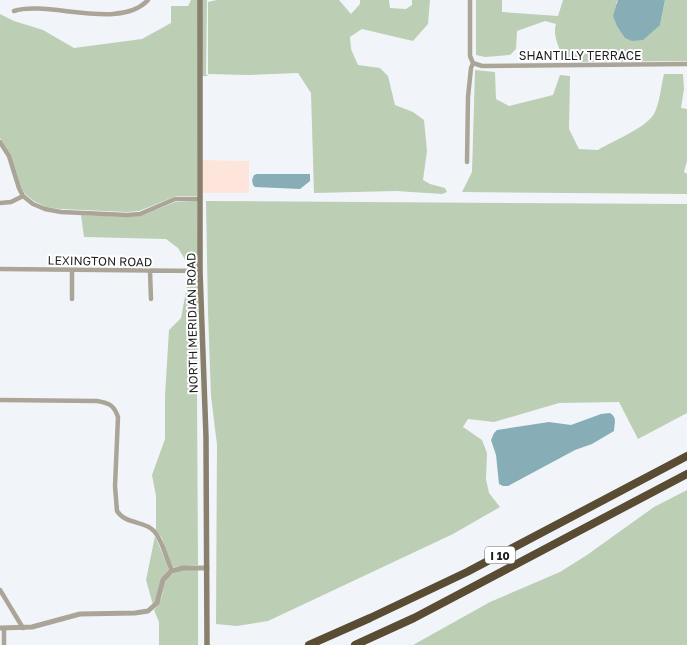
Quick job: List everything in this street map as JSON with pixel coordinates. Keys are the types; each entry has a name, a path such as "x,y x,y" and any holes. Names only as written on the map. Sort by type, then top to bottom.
{"highway":[{"name":"I 10","path":"309,645 467,572 687,456"},
{"name":"I 10","path":"355,645 414,618 687,474"}],"main road":[{"name":"NORTH MERIDIAN ROAD","path":"200,0 199,199 206,437 207,645"}],"street":[{"path":"14,11 23,6 61,6 77,10 110,12 128,10 144,5 148,0"},
{"path":"467,162 468,97 473,63 470,56 470,0"},
{"name":"SHANTILLY TERRACE","path":"473,63 482,66 687,64"},
{"path":"0,142 9,156 23,196 33,204 45,209 61,212 127,215 140,214 174,199 199,199"},
{"path":"0,204 11,202 23,196"},
{"name":"LEXINGTON ROAD","path":"0,269 200,271"},
{"path":"72,270 72,299"},
{"path":"150,271 151,299"},
{"path":"0,400 97,401 109,403 115,408 118,417 115,486 117,511 126,520 142,524 154,530 160,539 166,559 172,570"},
{"path":"4,645 2,628 23,628 74,615 148,610 157,603 163,580 172,570 207,568"},
{"path":"0,590 23,628"}],"shaded area":[{"path":"202,160 249,161 249,193 201,193"}],"green space":[{"path":"191,0 198,0 197,196 176,196 139,211 127,212 46,207 25,194 11,155 0,138 0,14 14,21 43,30 74,48 142,39 171,23 171,6 188,6"},
{"path":"202,0 207,0 206,74 208,76 202,76"},
{"path":"217,0 339,0 351,14 360,4 360,0 389,0 390,8 406,9 412,5 412,0 430,0 428,24 413,41 362,29 350,37 351,49 358,65 380,68 388,76 395,105 413,112 424,120 427,151 423,180 445,188 447,192 442,194 396,191 314,193 311,93 298,73 208,74 208,2"},
{"path":"476,0 502,0 502,12 558,16 563,0 618,0 616,3 660,25 665,0 687,0 687,61 566,62 556,38 556,24 545,21 517,31 516,49 510,55 485,57 476,55"},
{"path":"475,70 495,72 496,99 509,106 553,95 560,75 570,76 569,129 579,149 598,150 638,128 651,118 658,103 664,74 683,74 684,89 681,108 687,109 687,161 684,172 687,174 687,194 462,192 472,172"},
{"path":"197,201 198,269 191,269 178,248 166,239 84,237 81,215 140,216 175,202"},
{"path":"206,201 687,204 687,413 638,439 619,402 559,403 494,422 468,419 463,427 482,440 487,453 486,479 489,493 500,507 453,534 268,621 237,626 216,624 217,445 211,396"},
{"path":"194,274 198,280 198,565 173,567 162,538 156,530 156,496 152,475 165,439 165,396 169,330 181,318 187,286"},
{"path":"687,490 687,645 413,645 490,602 560,572 654,507"},
{"path":"155,536 169,569 161,582 153,605 146,580"},
{"path":"183,570 198,570 198,645 159,645 159,622 154,610 159,604 169,576"}],"water":[{"path":"618,0 665,0 660,25 643,40 632,41 625,38 613,16"},
{"path":"310,174 310,181 300,189 255,187 252,180 254,175"},
{"path":"610,413 615,419 614,431 508,486 499,484 496,455 491,440 497,430 549,422 571,425 601,414"}]}
